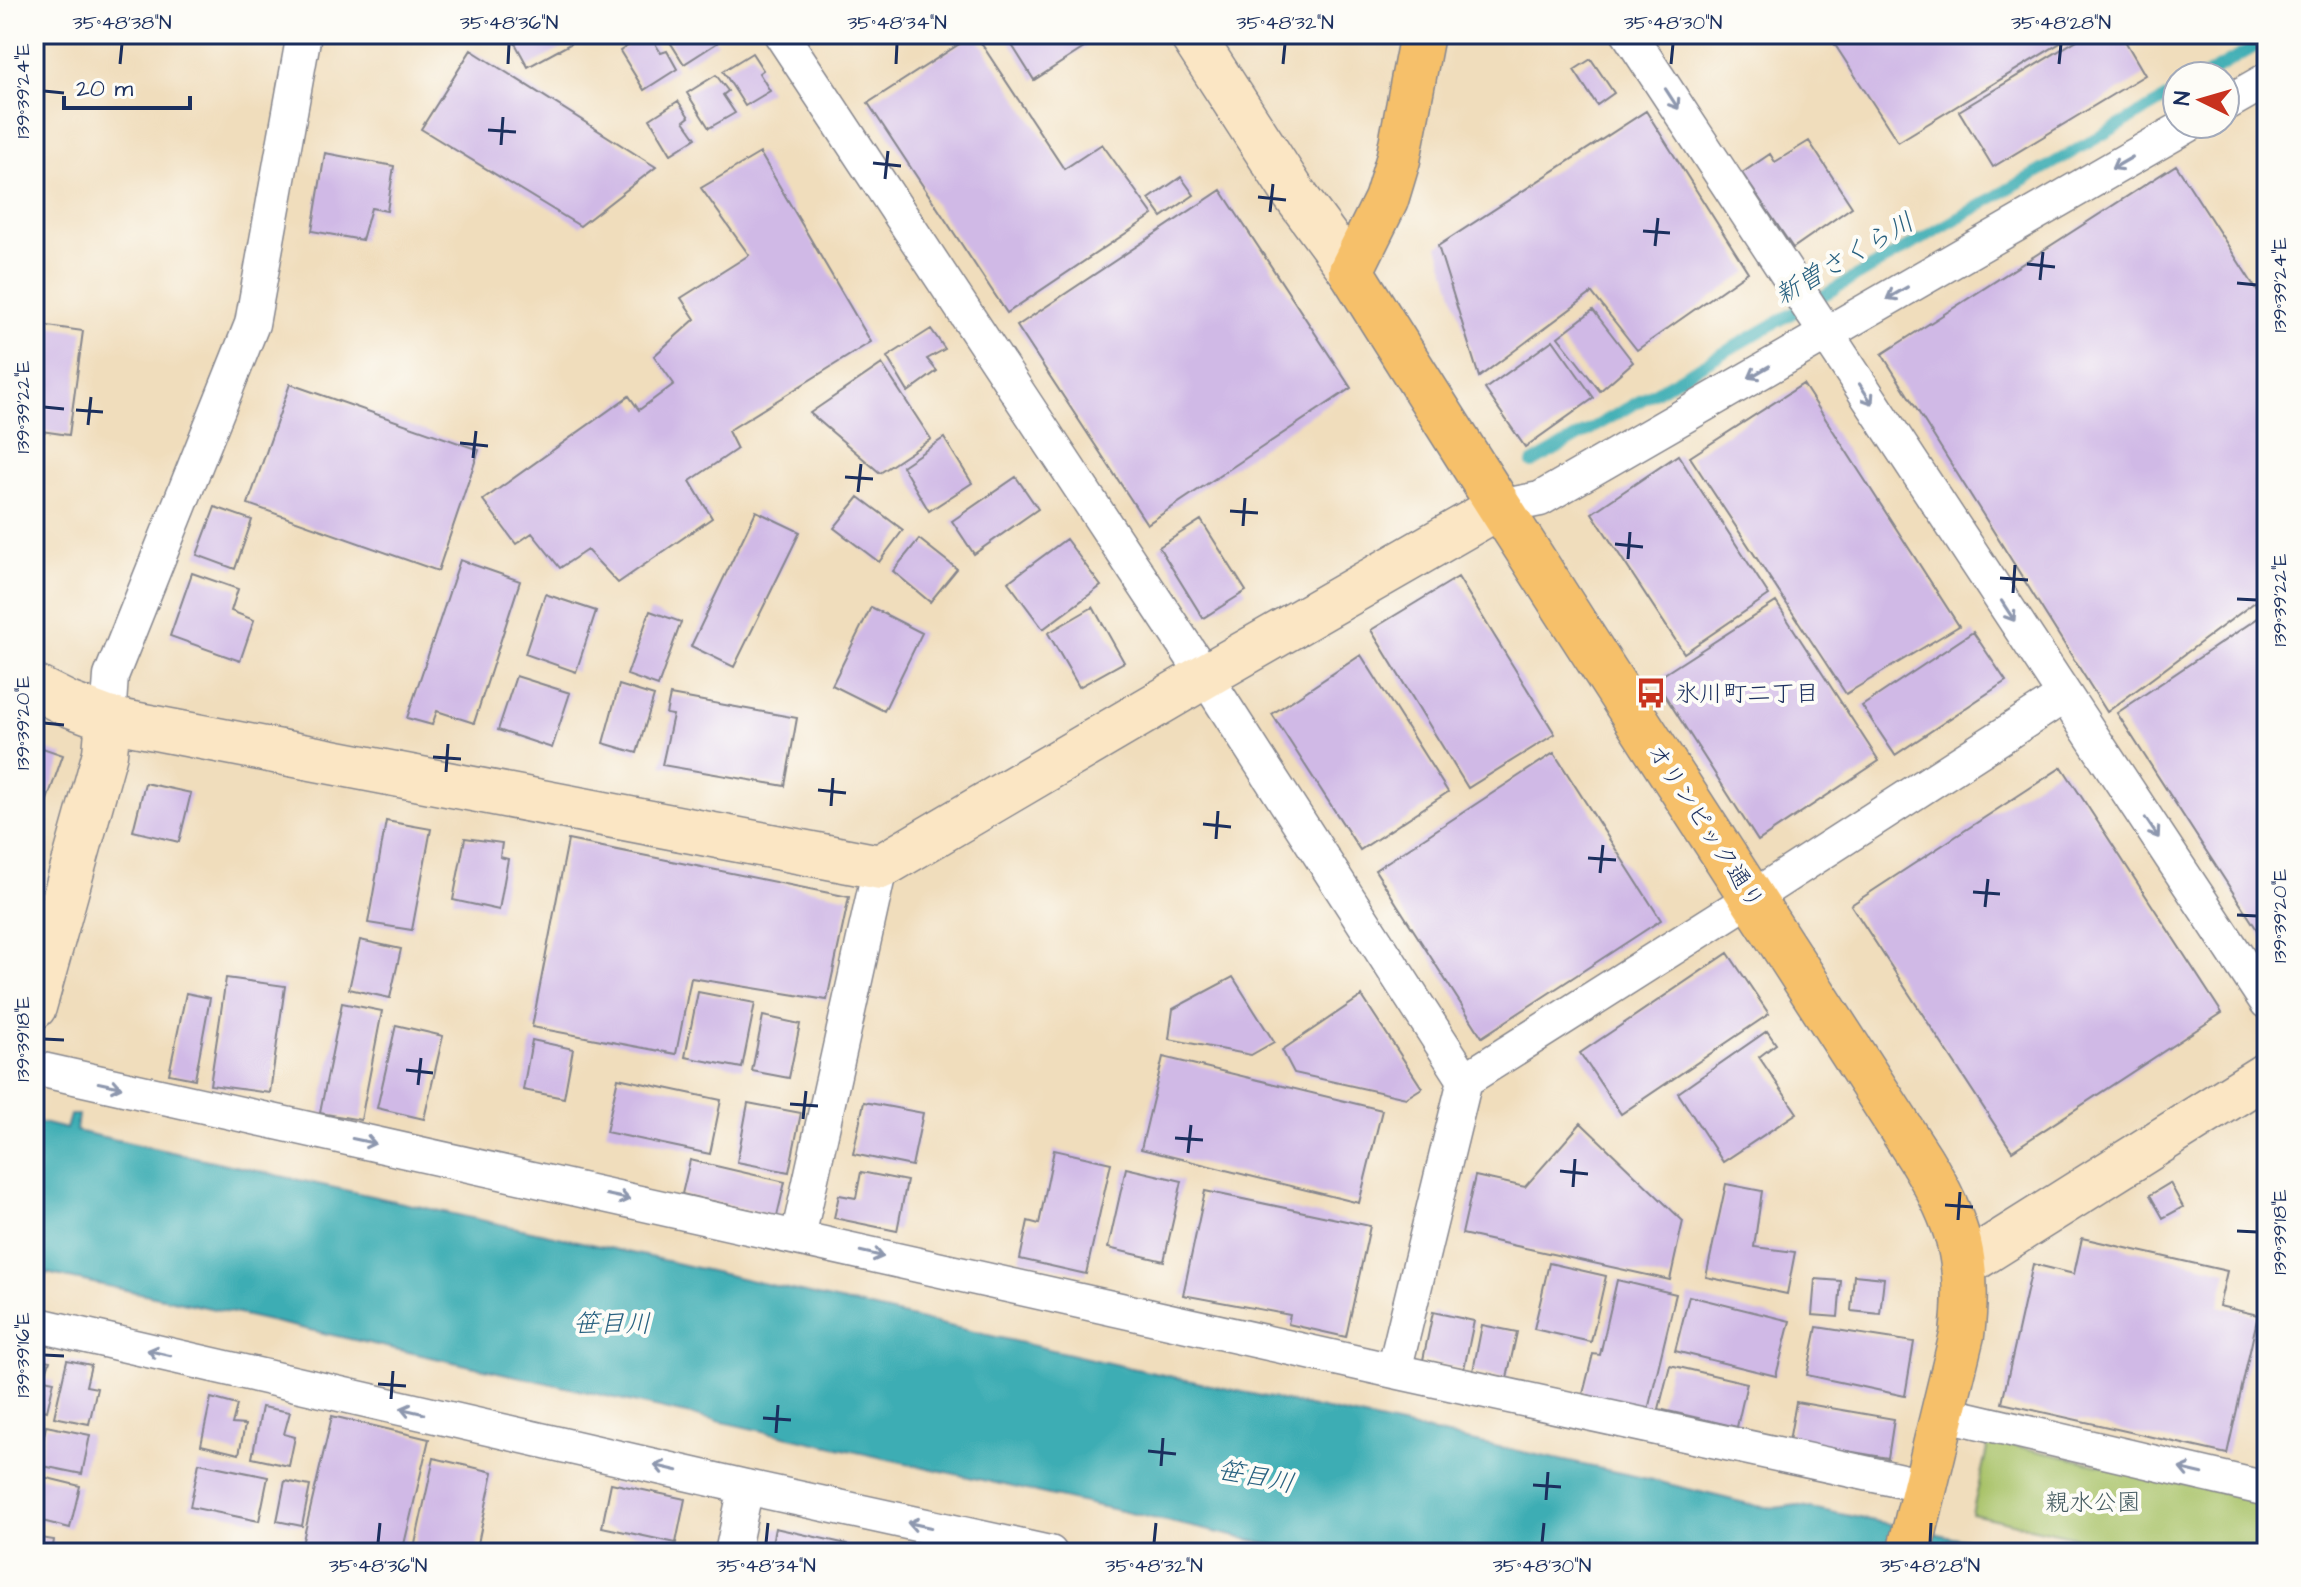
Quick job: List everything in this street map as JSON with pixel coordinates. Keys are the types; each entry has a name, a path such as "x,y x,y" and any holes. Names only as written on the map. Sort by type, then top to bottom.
{"main road":[{"path":"1351,271 1386,200 1398,160 1422,34"},
{"name":"オリンピック通り","path":"1351,271 1499,507 1936,1184 1958,1237 1964,1265 1966,1300 1962,1335 1918,1517"}],"street":[{"path":"34,1007 105,753 111,676 252,324 304,34"},
{"path":"781,34 1205,676 1465,1080"},
{"path":"1191,34 1295,195 1351,271"},
{"path":"1629,34 2267,1002"},
{"path":"2241,95 2267,80"},
{"path":"34,687 108,719 880,867 1499,507 1540,499 1825,331 2162,140"},
{"path":"1394,1371 1465,1080 2064,696"},
{"path":"798,1237 880,867"},
{"path":"34,1068 1394,1371 1918,1517"},
{"path":"1964,1265 2267,1074"},
{"path":"34,1324 746,1487 1050,1553"},
{"path":"1942,1413 2267,1489"},
{"path":"732,1553 746,1487"}],"green space":[{"name":"親水公園","path":"1989,1440 2267,1502 2267,1553 2145,1553 1972,1514"}],"water":[{"name":"笹目川","path":"70,1115 78,1115 76,1131 645,1256 1122,1366 1644,1478 1757,1506 1775,1508 1797,1505 2030,1553 1309,1553 46,1273 39,1294 34,1293 34,1121 66,1129"}],"building":[{"path":"510,34 565,34 570,44 528,67"},
{"path":"646,34 661,53 667,51 677,69 644,90 620,51"},
{"path":"665,34 712,34 717,43 684,64"},
{"path":"975,34 1064,169 1102,144 1153,215 1007,313 868,103"},
{"path":"1005,34 1099,34 1101,37 1034,80"},
{"path":"1828,34 2075,34 1898,142"},
{"path":"2087,34 2121,34 2145,75 1993,167 1959,111"},
{"path":"471,50 656,167 580,226 421,129"},
{"path":"752,53 763,70 759,73 770,91 745,106 723,71"},
{"path":"1591,59 1614,93 1597,105 1574,70"},
{"path":"716,75 728,91 723,95 735,113 709,128 687,93"},
{"path":"678,101 689,117 684,121 696,138 671,154 650,119"},
{"path":"1646,111 1748,272 1637,350 1592,293 1479,377 1438,246"},
{"path":"1809,141 1852,207 1793,248 1742,173 1770,154 1775,162"},
{"path":"325,153 394,166 387,211 371,208 362,240 312,231"},
{"path":"760,153 871,342 728,431 737,449 690,481 712,518 618,583 587,550 560,568 532,533 516,544 483,500 629,396 639,410 674,384 654,356 695,319 681,298 749,255 701,188"},
{"path":"2176,165 2267,306 2267,593 2107,712 1882,354"},
{"path":"1181,177 1194,195 1162,217 1149,199"},
{"path":"1221,190 1351,388 1147,524 1017,326"},
{"path":"1593,310 1633,362 1600,391 1558,337"},
{"path":"34,324 83,331 69,435 34,430"},
{"path":"931,329 945,349 927,359 937,371 908,392 887,357"},
{"path":"1553,340 1594,398 1525,447 1485,389"},
{"path":"882,364 931,439 880,473 810,413"},
{"path":"290,384 479,450 438,571 248,504"},
{"path":"1803,384 1959,626 1846,694 1690,457"},
{"path":"944,438 972,483 929,511 902,466"},
{"path":"1678,455 1769,595 1684,653 1592,513"},
{"path":"1016,477 1038,509 974,554 952,521"},
{"path":"859,497 903,530 879,562 834,528"},
{"path":"215,507 252,520 235,569 197,555"},
{"path":"756,511 800,532 734,667 691,646"},
{"path":"1201,520 1246,591 1203,618 1159,547"},
{"path":"919,539 957,569 930,602 893,571"},
{"path":"1066,539 1101,586 1043,629 1008,582"},
{"path":"460,560 520,581 474,723 437,711 432,725 407,718"},
{"path":"192,573 238,589 231,611 254,620 240,661 170,636"},
{"path":"1458,577 1555,734 1468,788 1371,630"},
{"path":"545,594 596,611 576,672 525,654"},
{"path":"1776,602 1879,761 1758,841 1655,680"},
{"path":"871,607 922,633 884,711 832,685"},
{"path":"1093,607 1124,662 1079,687 1048,633"},
{"path":"650,611 681,622 658,686 627,675"},
{"path":"2267,612 2267,945 2117,713"},
{"path":"1973,632 2006,681 1895,755 1862,706"},
{"path":"1361,655 1448,792 1360,850 1272,714"},
{"path":"516,676 570,693 552,748 498,730"},
{"path":"619,685 654,696 637,753 603,743"},
{"path":"670,695 797,718 785,786 662,765 673,715 666,714"},
{"path":"34,745 63,755 46,803 34,799"},
{"path":"1554,753 1661,920 1482,1037 1375,870"},
{"path":"2062,767 2222,1013 2012,1151 1851,905"},
{"path":"145,783 191,793 179,842 133,831"},
{"path":"386,821 431,829 412,930 368,923"},
{"path":"465,838 502,843 500,857 508,859 499,910 453,900"},
{"path":"568,840 849,897 827,1000 691,978 676,1054 532,1027"},
{"path":"360,940 401,949 390,998 349,989"},
{"path":"1728,953 1769,1014 1621,1114 1580,1053"},
{"path":"1233,977 1274,1042 1251,1055 1169,1039 1173,1009"},
{"path":"226,978 285,986 270,1093 210,1085"},
{"path":"698,992 755,1003 742,1068 685,1057"},
{"path":"186,993 210,998 195,1079 169,1074"},
{"path":"1362,996 1422,1088 1406,1098 1294,1073 1282,1050"},
{"path":"342,1003 382,1011 361,1120 320,1113"},
{"path":"763,1016 800,1024 789,1078 752,1071"},
{"path":"396,1025 443,1036 424,1119 377,1108"},
{"path":"1767,1031 1776,1044 1759,1057 1797,1113 1723,1162 1678,1093"},
{"path":"532,1040 573,1049 564,1098 523,1090"},
{"path":"1163,1057 1382,1110 1359,1203 1141,1149"},
{"path":"618,1078 721,1100 710,1154 606,1132"},
{"path":"864,1102 923,1113 912,1166 853,1154"},
{"path":"748,1103 801,1113 789,1172 737,1162"},
{"path":"1581,1123 1683,1221 1670,1280 1462,1234 1475,1176 1525,1187"},
{"path":"1054,1150 1111,1163 1086,1274 1020,1259 1028,1221 1039,1224"},
{"path":"690,1160 785,1182 777,1216 682,1194"},
{"path":"1126,1168 1182,1181 1164,1261 1108,1248"},
{"path":"861,1172 907,1181 897,1231 834,1218 839,1195 856,1198"},
{"path":"2170,1183 2183,1207 2163,1218 2150,1195"},
{"path":"1726,1184 1762,1191 1754,1247 1795,1252 1787,1294 1706,1277"},
{"path":"1205,1191 1370,1226 1346,1337 1288,1324 1290,1315 1183,1295"},
{"path":"2082,1238 2227,1271 2219,1306 2258,1315 2227,1454 2002,1403 2033,1264 2074,1274"},
{"path":"1549,1263 1606,1276 1591,1342 1534,1329"},
{"path":"1854,1275 1884,1278 1880,1314 1851,1311"},
{"path":"1815,1279 1841,1281 1838,1317 1812,1315"},
{"path":"1617,1280 1676,1294 1648,1410 1583,1394 1593,1354 1600,1355"},
{"path":"1689,1296 1790,1321 1776,1376 1675,1351"},
{"path":"1433,1312 1474,1321 1464,1369 1423,1360"},
{"path":"1482,1325 1517,1332 1507,1378 1473,1371"},
{"path":"1817,1327 1914,1342 1905,1396 1807,1375"},
{"path":"34,1358 50,1361 44,1379 54,1381 47,1411 34,1408"},
{"path":"67,1360 91,1365 86,1386 97,1388 89,1424 54,1417"},
{"path":"1670,1365 1747,1383 1737,1427 1659,1409"},
{"path":"211,1398 237,1405 232,1424 245,1425 239,1454 201,1445"},
{"path":"1796,1402 1894,1419 1888,1458 1789,1441"},
{"path":"262,1407 290,1412 284,1434 295,1437 289,1466 252,1458"},
{"path":"332,1416 429,1439 402,1553 300,1553"},
{"path":"46,1426 90,1435 82,1474 38,1465"},
{"path":"434,1458 493,1472 476,1553 413,1553"},
{"path":"199,1463 268,1477 259,1521 190,1507"},
{"path":"35,1475 80,1486 70,1528 34,1519"},
{"path":"285,1481 310,1486 302,1526 277,1521"},
{"path":"611,1483 685,1499 676,1543 602,1527"},
{"path":"775,1528 847,1544 845,1553 770,1553"},
{"path":"34,1537 54,1540 52,1553 34,1553"}],"waterway":[{"name":"新曽さくら川","path":"2232,60 2267,40"},
{"name":"新曽さくら川","path":"1532,463 2161,101"}],"place":[{"name":"氷川町二丁目","path":"1651,693"}]}
